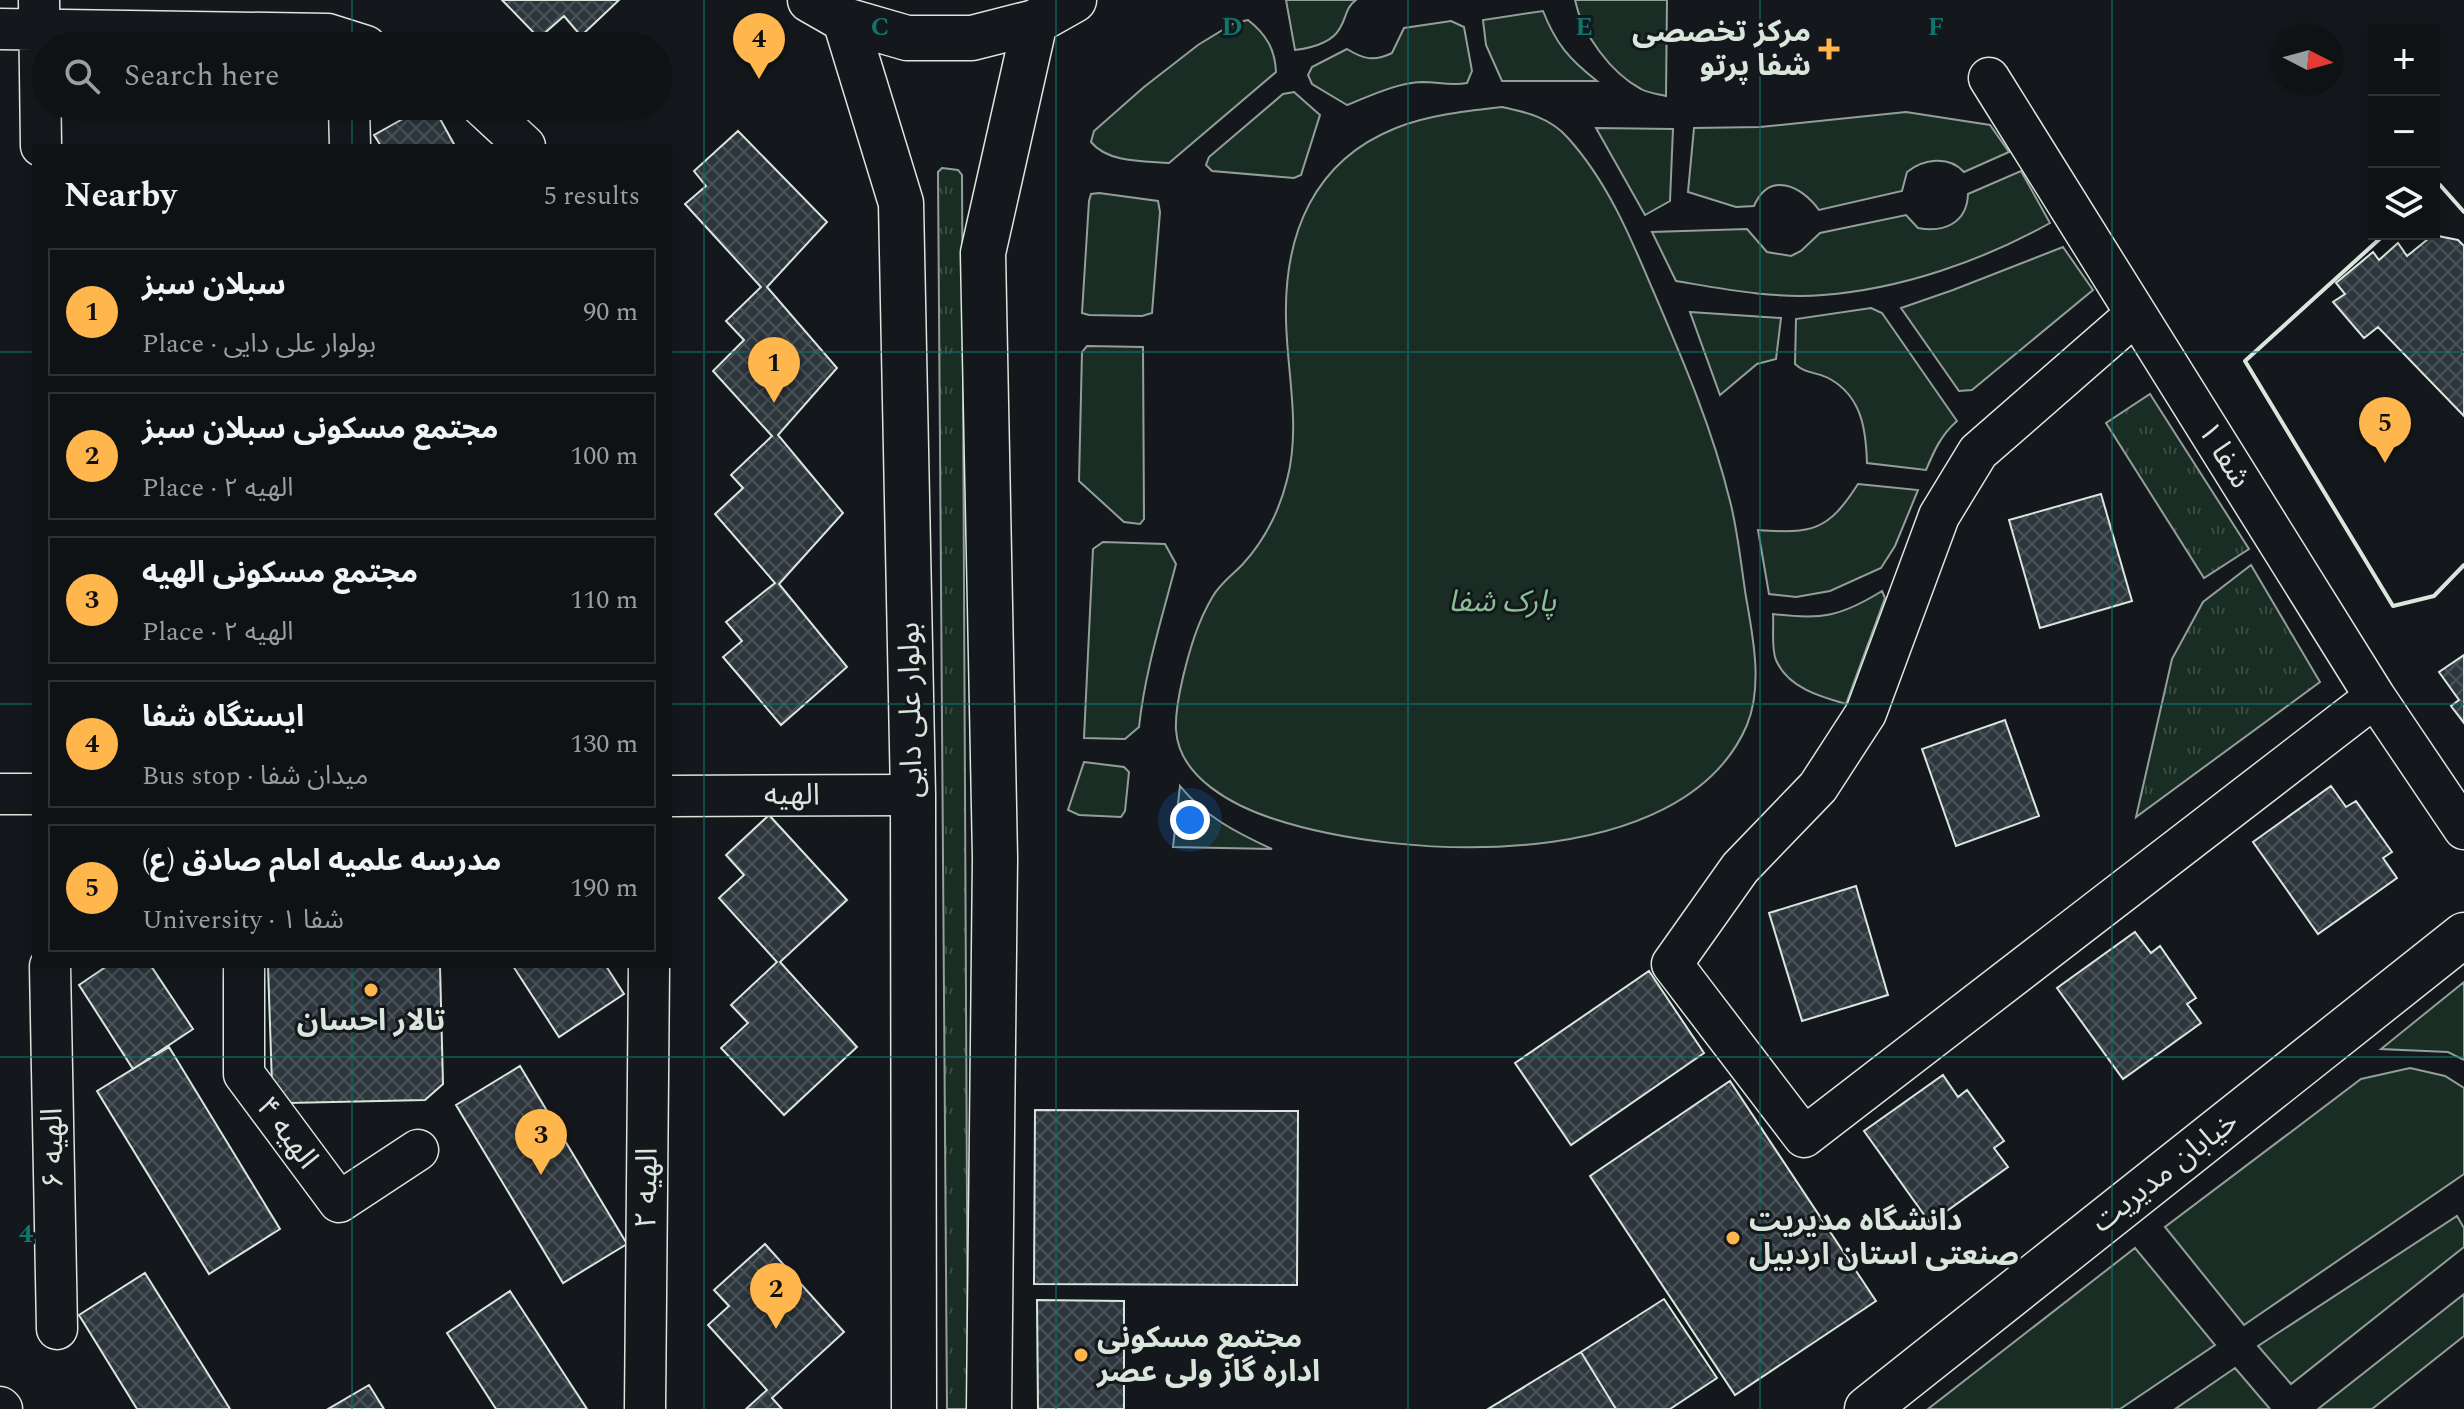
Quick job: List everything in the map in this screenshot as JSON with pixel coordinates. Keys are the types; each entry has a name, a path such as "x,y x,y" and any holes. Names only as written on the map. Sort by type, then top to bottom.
{"main road":[{"path":"828,10 907,38 972,38 1035,22 1074,0"},
{"name":"بولوار علی دایی","path":"828,10 901,203 913,795 914,1409"},
{"path":"989,1409 995,858 983,253 1035,22"},
{"name":"خیابان مدیریت","path":"1867,1409 2464,935"}],"street":[{"path":"0,29 40,15 234,32"},
{"name":"شفا ۱","path":"1989,78 2375,697 2464,829"},
{"path":"41,120 41,144"},
{"path":"349,120 350,144"},
{"path":"497,120 523,144"},
{"path":"2136,314 1978,452 1939,516 1866,713 1818,787 1740,868 1672,964 1804,1137 2375,697"},
{"path":"0,794 32,794"},
{"name":"الهیه","path":"672,796 913,795"},
{"name":"الهیه ۶","path":"50,968 57,1329"},
{"name":"الهیه ۴","path":"244,968 244,1074 339,1202 418,1150"},
{"name":"الهیه ۲","path":"645,1409 649,968"}],"green space":[{"path":"1286,0 1356,0 1332,37 1314,46 1295,50"},
{"path":"1575,0 1667,0 1666,96 1641,89 1609,63 1591,39"},
{"path":"1543,11 1564,50 1597,81 1502,81 1486,45 1483,20"},
{"path":"1248,20 1268,43 1276,72 1169,163 1117,157 1098,149 1091,142 1094,131 1198,45 1234,23"},
{"path":"1451,21 1464,27 1472,71 1467,83 1412,83 1383,90 1347,105 1312,84 1308,75 1312,67 1347,49 1364,57 1380,58 1392,53 1404,28"},
{"path":"1294,92 1320,115 1301,175 1294,178 1212,171 1206,165 1209,157 1283,94"},
{"name":"پارک شفا","path":"1502,107 1554,125 1594,172 1626,229 1696,393 1733,513 1754,645 1756,678 1752,710 1747,725 1714,774 1664,809 1603,832 1534,844 1463,847 1393,843 1328,833 1274,819 1226,798 1198,776 1179,747 1176,717 1186,666 1203,615 1216,592 1264,536 1287,480 1293,420 1286,319 1287,288 1298,230 1309,204 1324,181 1367,142 1421,120"},
{"path":"1906,112 1990,125 2009,152 1964,172 1944,161 1921,164 1907,172 1902,191 1819,210 1803,194 1785,186 1768,188 1754,206 1736,207 1688,192 1694,128 1760,127"},
{"path":"1596,128 1673,129 1670,201 1645,215"},
{"path":"942,168 958,170 962,175 968,1409 947,1409 938,172"},
{"path":"2021,171 2050,223 1969,261 1911,280 1852,292 1786,296 1676,281 1652,232 1747,229 1767,252 1791,256 1820,233 1906,215 1918,228 1945,227 1959,219 1967,204 1968,194"},
{"path":"1091,194 1158,201 1160,212 1152,313 1142,316 1082,313 1089,201"},
{"path":"2063,247 2093,290 1972,390 1959,391 1901,308"},
{"path":"1871,308 1882,313 1957,421 1942,438 1926,470 1867,463 1860,415 1849,395 1830,379 1795,364 1796,319"},
{"path":"1690,312 1781,318 1776,359 1757,364 1720,395"},
{"path":"1087,346 1143,347 1144,519 1140,524 1124,522 1079,481 1082,352"},
{"path":"2150,394 2249,549 2204,578 2106,423"},
{"path":"1858,484 1918,490 1895,546 1881,568 1830,591 1796,597 1769,594 1758,530 1792,531 1817,526 1837,512"},
{"path":"1103,542 1165,544 1176,564 1150,665 1139,727 1125,739 1084,738 1093,549"},
{"path":"2251,565 2320,682 2136,817 2172,659 2203,602"},
{"path":"1882,591 1885,598 1846,704 1806,690 1781,670 1774,650 1773,614 1804,617 1830,614"},
{"path":"1084,762 1124,767 1129,772 1125,811 1121,817 1079,815 1068,810"},
{"path":"1180,786 1222,823 1272,849 1173,847"},
{"path":"2464,982 2464,1060 2448,1052 2381,1049"},
{"path":"2410,1068 2445,1076 2464,1088 2464,1174 2244,1325 2165,1227 2361,1079"},
{"path":"2457,1216 2464,1228 2464,1247 2291,1384 2258,1346"},
{"path":"2135,1248 2215,1345 2120,1409 1928,1409"},
{"path":"2464,1294 2464,1336 2372,1409 2318,1409"},
{"path":"2235,1368 2270,1409 2175,1409"}],"building":[{"path":"502,0 619,0 585,32 578,32 564,16 546,32 533,32"},
{"path":"401,120 441,120 454,144 380,144 374,135"},
{"path":"738,131 827,222 767,287 837,368 778,435 843,513 779,584 847,667 781,725 723,657 742,641 726,622 775,583 715,514 743,488 731,475 772,436 713,371 744,340 726,321 761,287 685,204 706,186 694,171"},
{"path":"2440,236 2458,240 2464,246 2464,416 2378,327 2364,338 2333,302 2345,294 2336,283 2373,252 2379,260 2398,243 2407,256 2427,240 2440,240"},
{"path":"2101,494 2132,601 2040,628 2009,520"},
{"path":"2464,655 2464,723 2451,706 2459,700 2439,672"},
{"path":"2005,720 2039,816 1956,846 1922,749"},
{"path":"2331,786 2346,807 2356,801 2392,852 2383,858 2397,878 2318,934 2253,842"},
{"path":"769,815 847,900 780,962 857,1047 784,1115 721,1048 748,1023 731,1005 777,962 719,898 744,875 726,855"},
{"path":"1856,886 1888,995 1802,1021 1769,913"},
{"path":"2135,932 2151,953 2160,946 2196,998 2187,1004 2201,1023 2123,1079 2057,988"},
{"path":"104,968 152,968 193,1029 133,1069 79,985"},
{"path":"268,968 440,968 443,1084 425,1100 288,1103 272,1084"},
{"path":"514,968 607,968 624,994 559,1037"},
{"path":"1649,971 1704,1053 1571,1145 1515,1063"},
{"path":"169,1047 280,1229 209,1274 97,1091"},
{"path":"520,1066 627,1244 563,1283 456,1105"},
{"path":"1943,1075 1958,1097 1967,1090 2004,1141 1994,1148 2008,1167 1930,1223 1864,1131"},
{"name":"دانشگاه مدیریت صنعتی استان اردبیل","path":"1730,1081 1876,1301 1735,1395 1590,1176"},
{"path":"1035,1110 1298,1111 1297,1285 1034,1284"},
{"path":"765,1244 844,1332 772,1398 782,1409 746,1409 767,1390 708,1325 729,1306 714,1290"},
{"path":"145,1273 230,1409 137,1409 79,1315"},
{"path":"510,1291 587,1409 496,1409 447,1333"},
{"path":"1664,1299 1717,1378 1670,1409 1616,1409 1581,1352"},
{"name":"مجتمع مسکونی اداره گاز ولی عصر","path":"1037,1300 1124,1301 1124,1409 1038,1409"},
{"path":"1581,1352 1616,1409 1488,1409"},
{"path":"369,1385 384,1409 328,1409"}],"wall":[{"path":"2440,185 2464,212"},
{"path":"2378,240 2245,361 2393,606 2434,596 2464,565"}],"place":[{"name":"مرکز تخصصی شفا پرتو","path":"1829,49"},
{"name":"ایستگاه شفا","path":"759,79"},
{"name":"سبلان سبز","path":"774,403"},
{"name":"مدرسه علمیه امام صادق (ع)","path":"2385,463"},
{"name":"تالار احسان","path":"371,990"},
{"name":"مجتمع مسکونی الهیه","path":"541,1175"},
{"name":"دانشگاه مدیریت صنعتی استان اردبیل","path":"1733,1238"},
{"name":"مجتمع مسکونی سبلان سبز","path":"776,1329"},
{"name":"مجتمع مسکونی اداره گاز ولی عصر","path":"1081,1355"}]}
